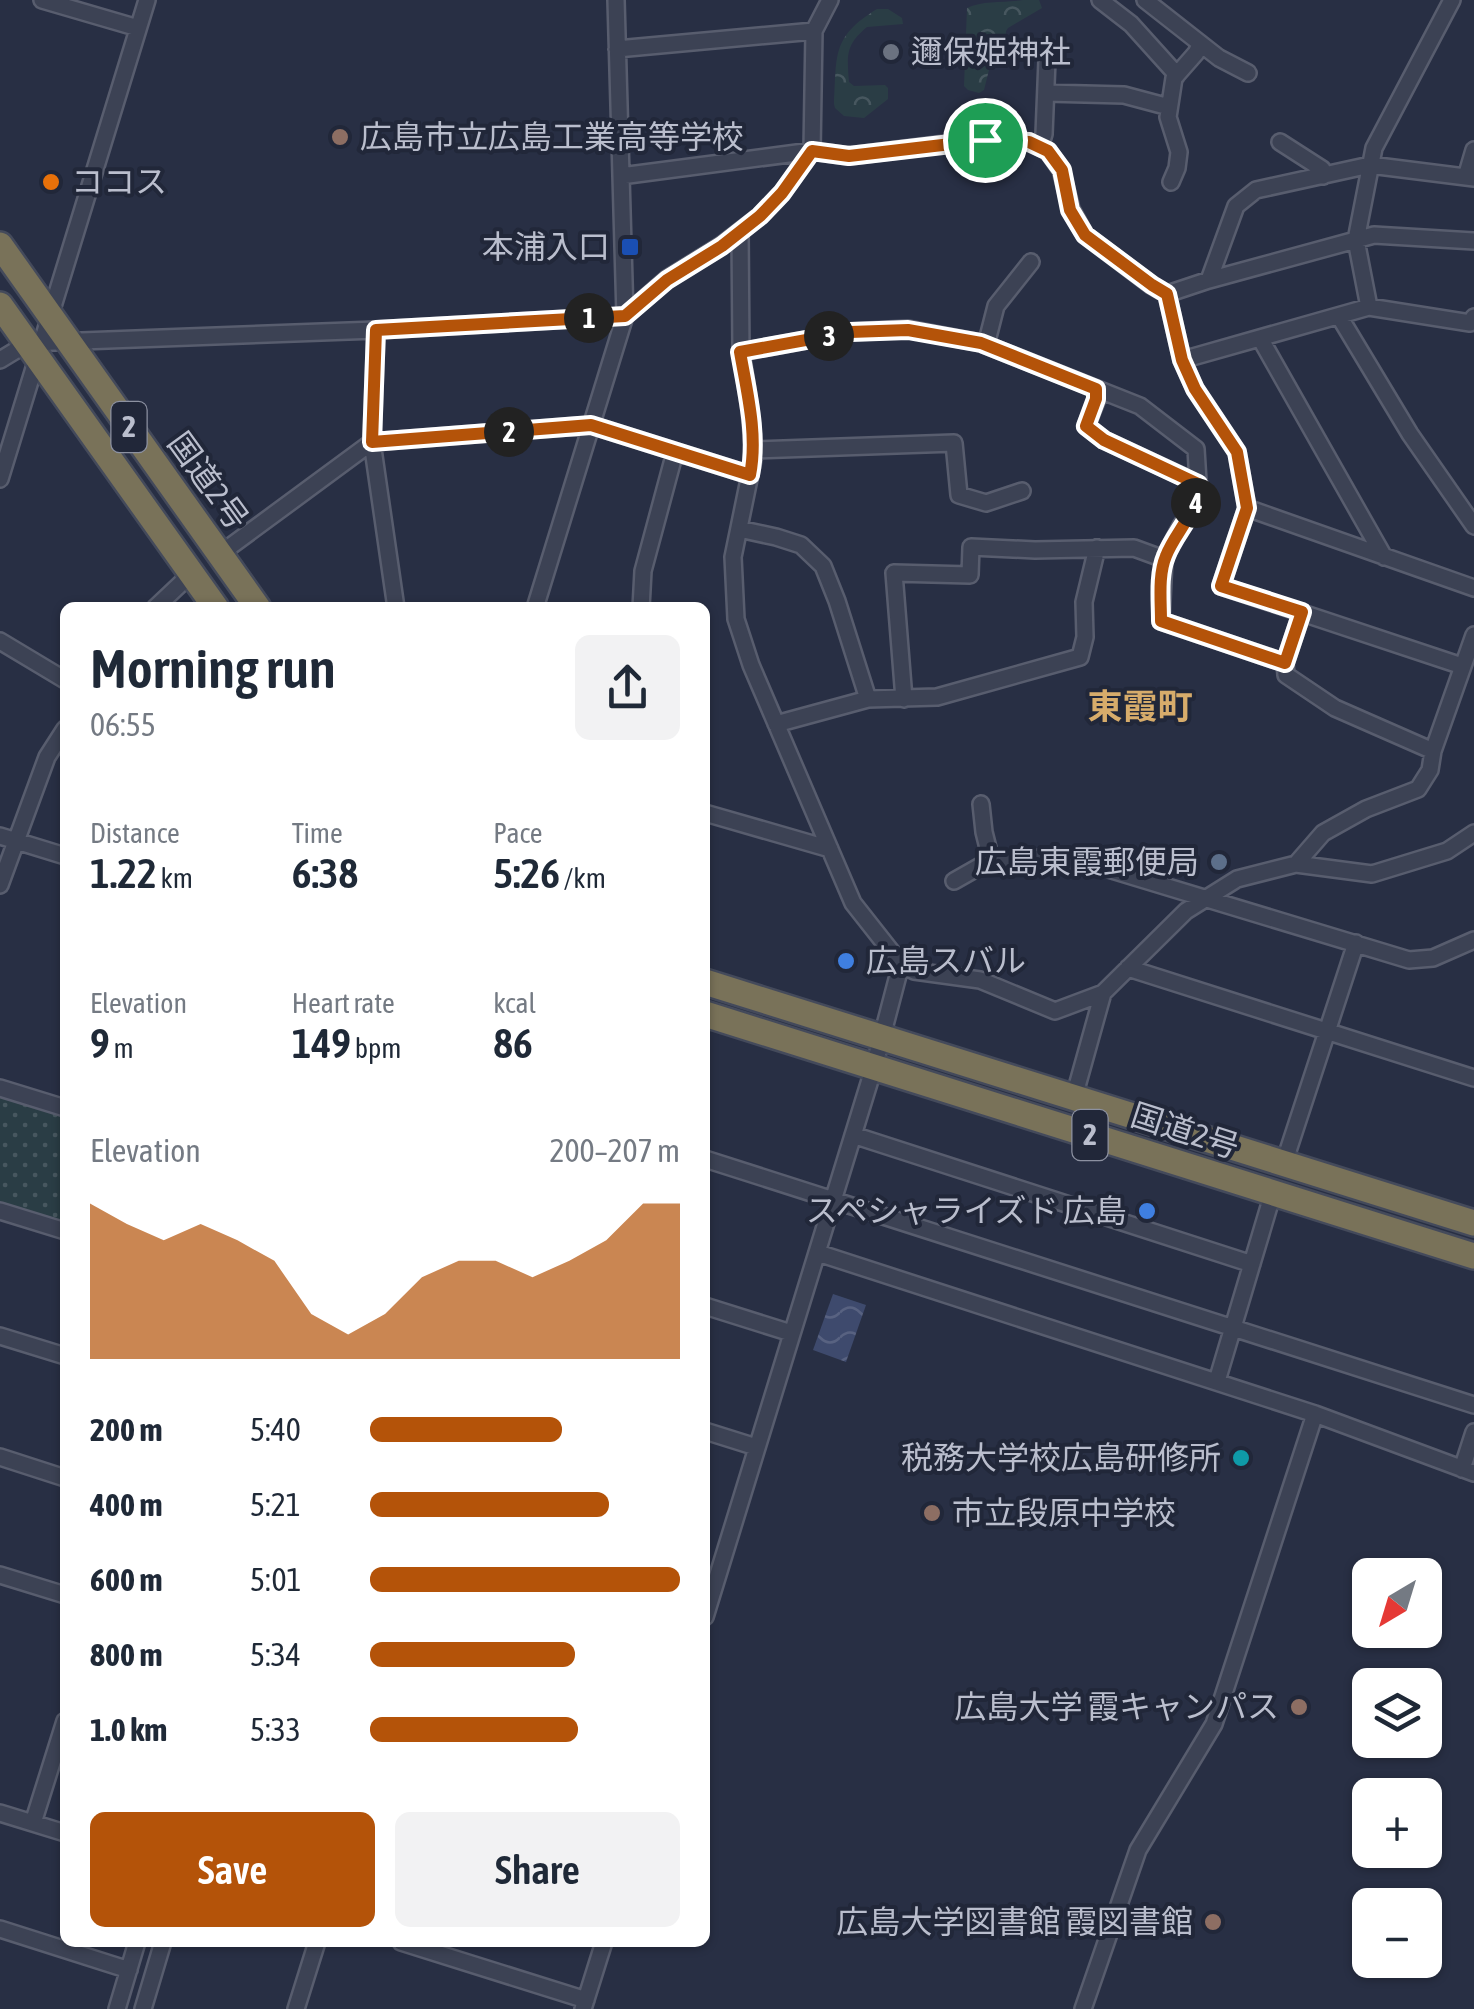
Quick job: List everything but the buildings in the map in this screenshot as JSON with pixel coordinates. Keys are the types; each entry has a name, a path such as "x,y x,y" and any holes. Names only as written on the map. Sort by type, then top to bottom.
{"highway":[{"name":"国道2号","path":"0,246 254,602"},
{"name":"国道2号","path":"0,304 36,348 212,602"},
{"name":"国道2号","path":"710,984 1474,1223"},
{"name":"国道2号","path":"710,1016 1474,1256"}],"street":[{"path":"42,0 138,28"},
{"path":"0,479 36,348 147,0"},
{"path":"537,602 625,316 616,0"},
{"path":"0,360 69,342 625,316 667,280 722,246 760,216 812,151 814,31 830,0"},
{"path":"1100,0 1131,24 1177,75"},
{"path":"1145,0 1200,45 1248,73"},
{"path":"1369,307 1356,240 1374,148 1452,0"},
{"path":"617,50 814,31"},
{"path":"1170,182 1177,168 1178,152 1168,117 1177,75 1200,45"},
{"path":"1040,147 1047,60"},
{"path":"1046,93 1124,95 1170,107"},
{"path":"621,176 812,151 849,156 985,140 1029,142 1048,151 1062,170 1070,210 1085,235 1167,294 1182,360 1195,389 1237,452 1247,508 1221,586 1462,666"},
{"path":"1280,142 1322,169 1323,176"},
{"path":"1209,280 1236,206 1256,190 1370,165 1470,177 1474,150"},
{"path":"740,231 740,352 754,450 733,557 736,620 751,666 853,903 902,964 914,971 980,980 1055,1011 1103,993 1186,911 1237,879 1296,864 1372,874 1447,851 1474,833"},
{"path":"1167,294 1374,235 1474,242"},
{"path":"986,345 996,306 1031,262"},
{"path":"1182,360 1369,307 1473,321"},
{"path":"1339,316 1410,434 1474,526"},
{"path":"376,330 372,442 395,602"},
{"path":"740,352 850,332 908,330 986,345 1140,406 1196,449 1200,498 1164,559 1161,621 1285,663"},
{"path":"1260,338 1384,557"},
{"path":"1096,389 1086,426 1104,440 1198,484"},
{"path":"220,554 372,442 591,425 750,475"},
{"path":"754,450 954,442 959,495 986,503 1022,491"},
{"path":"641,602 642,571 676,452"},
{"path":"1247,508 1474,588"},
{"path":"739,529 801,545 823,566 868,699"},
{"path":"904,699 894,573 970,575 970,547 1134,548 1164,559"},
{"path":"776,724 868,699 937,697 1080,656 1085,637 1084,602 1097,548"},
{"path":"161,602 191,574"},
{"path":"1302,612 1285,663 1286,675 1334,708 1434,750"},
{"path":"1296,864 1323,833 1366,809 1418,789 1430,770 1474,635"},
{"path":"0,641 60,677"},
{"path":"0,885 7,838 60,737"},
{"path":"981,804 991,860"},
{"path":"710,815 830,849"},
{"path":"7,838 60,854"},
{"path":"954,880 991,860 1048,858 1094,864 1409,960 1432,958 1474,940"},
{"path":"1284,1163 1356,943"},
{"path":"713,1557 756,1447 818,1253 902,964"},
{"path":"1128,968 1474,1078"},
{"path":"1074,1097 1103,993"},
{"path":"0,1088 60,1106"},
{"path":"853,1135 1252,1264"},
{"path":"710,1161 1474,1405"},
{"path":"1217,1381 1274,1193"},
{"path":"0,1210 60,1230"},
{"path":"818,1253 1217,1381 1468,1471 1474,1432"},
{"path":"710,1307 792,1332"},
{"path":"0,1336 60,1354"},
{"path":"1083,2009 1138,1850 1214,1724 1315,1414"},
{"path":"710,1433 756,1447"},
{"path":"0,1457 60,1476"},
{"path":"0,1576 60,1594"},
{"path":"33,1823 60,1738"},
{"path":"0,1813 60,1832"},
{"path":"0,1929 129,1970"},
{"path":"117,2009 136,1947"},
{"path":"143,2009 162,1947"},
{"path":"296,2009 315,1947"},
{"path":"416,1947 584,2005 602,1947"}],"green space":[{"path":"1039,0 1042,8 1008,28 1005,56 991,62 984,90 968,90 964,86 967,8"},
{"path":"877,9 888,9 902,18 903,24 867,27 860,33 849,52 849,82 854,86 885,85 888,99 864,118 844,116 834,104 839,49 851,29"},
{"path":"0,1094 60,1113 60,1224 0,1205"}],"water":[{"path":"833,1294 866,1305 846,1362 813,1350"}],"place":[{"name":"邇保姫神社","path":"891,52"},
{"name":"広島市立広島工業高等学校","path":"340,137"},
{"name":"ココス","path":"51,182"},
{"name":"本浦入口","path":"630,247"},
{"name":"広島東霞郵便局","path":"1219,862"},
{"name":"広島スバル","path":"846,961"},
{"name":"スペシャライズド 広島","path":"1147,1211"},
{"name":"税務大学校広島研修所","path":"1241,1458"},
{"name":"市立段原中学校","path":"932,1513"},
{"name":"広島大学 霞キャンパス","path":"1299,1707"},
{"name":"広島大学図書館 霞図書館","path":"1213,1922"}],"district":[{"name":"東霞町","path":"1140,707"}],"route":[{"path":"985,140 1029,142 1048,151 1062,170 1070,210 1085,235 1167,294 1182,360 1195,389 1237,452 1247,508 1221,586 1302,612 1285,663 1161,621 1164,559 1200,498 1198,484 1104,440 1086,426 1096,389 981,343 908,330 850,332 740,352 754,455 750,475 591,425 372,442 376,330 625,316 667,280 722,246 760,216 812,151 849,156 985,140"}]}
